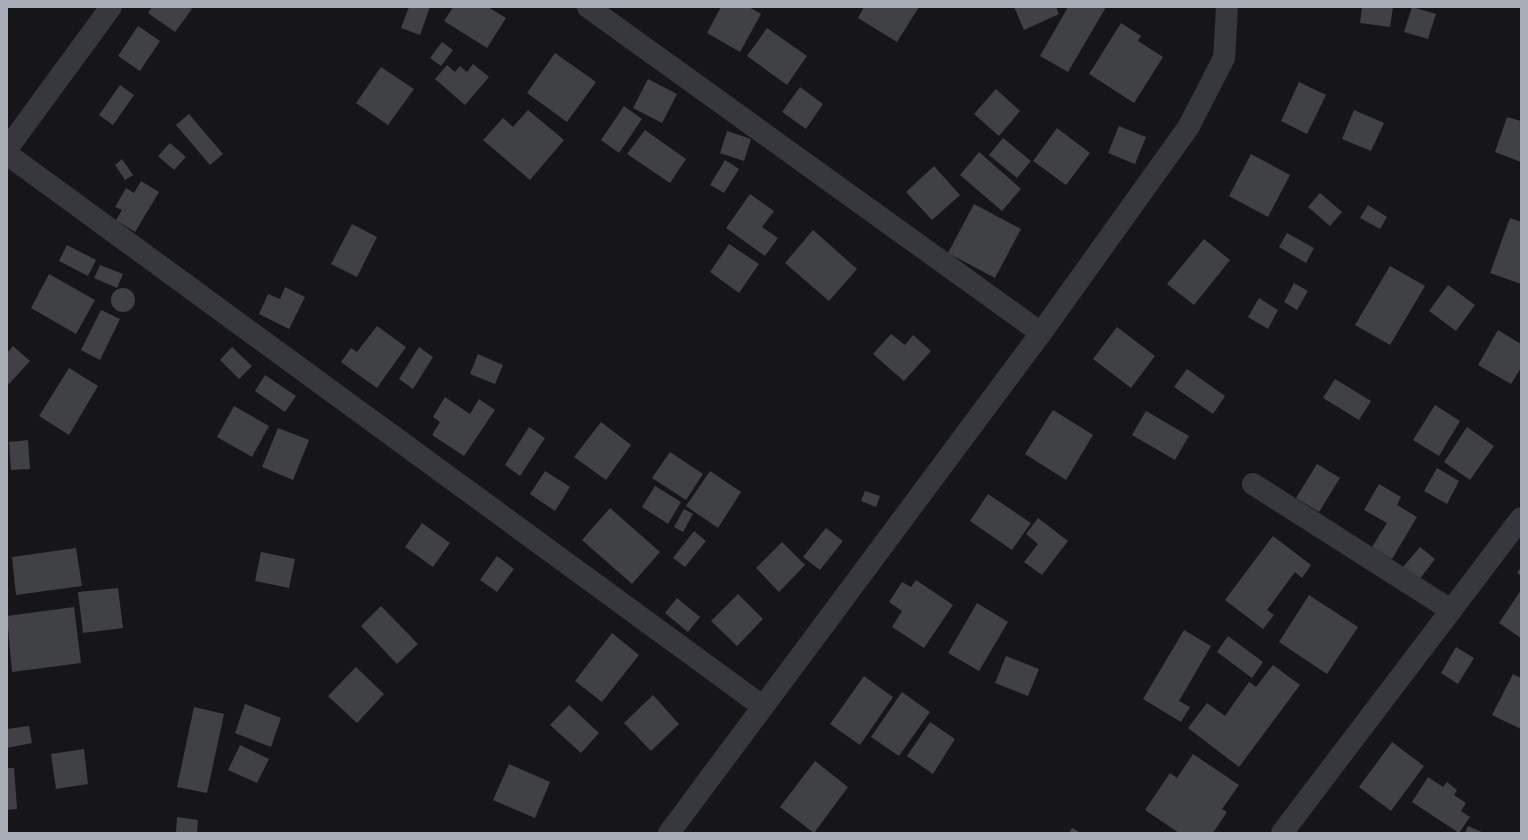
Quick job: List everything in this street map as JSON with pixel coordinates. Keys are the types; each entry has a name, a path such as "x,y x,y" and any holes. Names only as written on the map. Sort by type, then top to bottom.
{"street":[{"path":"7,149 111,7"},
{"path":"588,7 1041,333"},
{"path":"669,833 1041,333 1189,126 1224,58 1228,7"},
{"path":"7,154 762,706"},
{"path":"1253,484 1451,610"},
{"path":"1282,833 1451,610 1520,523"}],"building":[{"path":"152,7 189,7 192,9 175,32 148,13"},
{"path":"409,7 430,7 420,35 401,28"},
{"path":"453,7 488,7 506,18 487,48 444,21"},
{"path":"721,7 749,7 761,14 740,52 707,33"},
{"path":"864,7 919,7 897,42 858,18"},
{"path":"1014,7 1056,7 1059,14 1024,30"},
{"path":"1068,7 1106,7 1068,72 1040,56"},
{"path":"1362,7 1393,7 1390,27 1360,23"},
{"path":"1412,7 1436,14 1428,39 1404,32"},
{"path":"1121,23 1141,36 1138,41 1163,57 1134,103 1089,74"},
{"path":"138,26 160,41 140,71 118,56"},
{"path":"767,28 807,56 787,85 747,56"},
{"path":"442,42 453,50 441,66 430,58"},
{"path":"555,53 596,82 567,122 527,93"},
{"path":"473,64 489,77 465,105 435,79 447,65 455,72 460,66 467,72"},
{"path":"381,67 414,89 388,125 356,103"},
{"path":"648,79 677,94 662,123 633,108"},
{"path":"1299,82 1326,95 1307,134 1281,121"},
{"path":"120,85 134,95 113,125 99,115"},
{"path":"800,87 823,104 806,129 782,112"},
{"path":"996,89 1020,111 999,136 974,114"},
{"path":"624,106 642,119 619,153 601,140"},
{"path":"528,110 564,140 530,180 483,140 503,118 513,127"},
{"path":"1354,110 1384,123 1371,151 1342,139"},
{"path":"189,114 223,154 210,165 176,125"},
{"path":"1507,117 1521,121 1521,162 1495,152"},
{"path":"1119,126 1146,137 1135,164 1108,153"},
{"path":"1057,128 1090,153 1066,185 1033,161"},
{"path":"645,130 686,159 670,183 627,154"},
{"path":"727,131 751,139 744,161 720,153"},
{"path":"1003,138 1031,161 1017,178 989,155"},
{"path":"170,143 186,157 174,170 158,156"},
{"path":"979,152 1021,189 1002,211 960,175"},
{"path":"1251,154 1290,175 1268,217 1229,196"},
{"path":"122,159 133,175 125,180 115,165"},
{"path":"725,160 739,169 724,193 710,185"},
{"path":"934,166 960,195 932,220 906,192"},
{"path":"141,181 159,192 135,232 116,220 122,210 115,207 126,188 134,193"},
{"path":"1320,193 1342,212 1330,226 1308,207"},
{"path":"750,194 774,211 762,227 778,238 765,256 726,228"},
{"path":"974,204 1021,229 995,278 948,253"},
{"path":"1368,205 1387,217 1380,229 1360,218"},
{"path":"1510,218 1521,222 1521,284 1490,273"},
{"path":"352,224 377,237 357,277 331,264"},
{"path":"813,230 857,269 829,301 785,263"},
{"path":"1287,233 1314,248 1306,263 1279,247"},
{"path":"1204,239 1230,260 1194,305 1167,284"},
{"path":"729,244 759,264 739,293 710,272"},
{"path":"67,245 96,260 88,276 59,261"},
{"path":"100,265 123,274 117,288 94,278"},
{"path":"1390,266 1425,286 1390,345 1355,325"},
{"path":"49,274 95,300 76,334 31,308"},
{"path":"1294,283 1308,291 1297,310 1284,302"},
{"path":"1448,285 1475,305 1456,331 1429,311"},
{"path":"285,287 305,297 289,329 259,314 268,294 280,299"},
{"path":"123,288 131,292 135,300 131,308 123,312 115,308 111,300 115,292"},
{"path":"1259,298 1278,310 1268,329 1248,317"},
{"path":"101,310 120,319 100,360 81,350"},
{"path":"377,326 406,347 377,388 341,362 351,348 357,352"},
{"path":"1117,327 1155,356 1131,388 1093,359"},
{"path":"1498,330 1521,344 1521,368 1511,384 1478,365"},
{"path":"891,334 905,345 913,335 931,351 904,381 873,354"},
{"path":"13,346 30,361 9,384 7,382 7,353"},
{"path":"232,347 252,366 239,379 220,360"},
{"path":"419,347 433,357 413,389 399,379"},
{"path":"478,354 503,365 495,384 470,374"},
{"path":"69,368 98,386 69,435 39,416"},
{"path":"1187,369 1225,396 1213,414 1174,387"},
{"path":"265,375 296,396 285,412 255,391"},
{"path":"1335,379 1371,401 1359,420 1323,398"},
{"path":"445,397 470,414 479,399 495,410 464,456 432,435 440,422 433,417"},
{"path":"1435,405 1460,421 1439,456 1413,440"},
{"path":"234,406 269,426 252,457 217,437"},
{"path":"1053,410 1093,435 1066,480 1025,454"},
{"path":"1146,411 1189,436 1175,460 1132,435"},
{"path":"601,422 631,445 606,480 574,457"},
{"path":"529,427 545,438 520,476 505,465"},
{"path":"1467,427 1494,446 1470,480 1444,462"},
{"path":"278,428 309,440 293,480 262,467"},
{"path":"28,440 30,469 11,470 9,442"},
{"path":"670,452 703,474 686,500 652,478"},
{"path":"1317,464 1340,478 1319,512 1296,498"},
{"path":"1437,468 1459,481 1447,504 1424,491"},
{"path":"545,471 570,487 555,511 530,494"},
{"path":"710,471 741,492 718,528 686,506"},
{"path":"1379,484 1401,497 1397,505 1417,517 1392,559 1372,547 1387,523 1364,510"},
{"path":"655,486 681,502 668,524 642,507"},
{"path":"865,491 880,496 876,507 861,501"},
{"path":"988,494 1031,523 1012,550 970,521"},
{"path":"610,508 660,552 632,584 582,540"},
{"path":"684,509 693,514 683,532 674,527"},
{"path":"1038,518 1068,541 1042,575 1024,562 1038,544 1026,534"},
{"path":"422,523 450,543 433,567 405,547"},
{"path":"826,528 843,541 820,570 803,557"},
{"path":"694,531 706,541 685,567 673,558"},
{"path":"1273,536 1311,565 1302,578 1295,572 1267,610 1274,615 1263,629 1225,600"},
{"path":"782,542 805,565 779,592 756,568"},
{"path":"1420,547 1435,559 1419,580 1403,567"},
{"path":"76,548 82,586 16,595 12,557"},
{"path":"261,552 295,559 289,588 255,581"},
{"path":"497,556 514,569 497,592 480,580"},
{"path":"1521,567 1521,576 1517,573"},
{"path":"916,580 953,605 924,648 892,627 902,611 889,602 902,582 911,587"},
{"path":"118,588 123,628 83,633 78,592"},
{"path":"1521,590 1521,638 1499,623"},
{"path":"738,594 763,619 737,646 711,621"},
{"path":"1309,595 1358,627 1327,674 1279,642"},
{"path":"677,598 700,617 688,632 665,613"},
{"path":"977,603 1008,622 979,671 948,653"},
{"path":"381,606 418,644 397,664 361,626"},
{"path":"74,607 81,663 12,672 7,616"},
{"path":"1184,630 1211,646 1179,701 1190,707 1181,722 1143,699"},
{"path":"612,633 639,655 602,702 575,681"},
{"path":"1228,636 1263,662 1252,678 1217,652"},
{"path":"1456,647 1474,658 1458,684 1441,673"},
{"path":"1006,656 1039,669 1028,696 995,683"},
{"path":"1273,665 1300,685 1239,767 1188,728 1207,703 1225,716 1249,682 1256,687"},
{"path":"356,667 384,694 357,723 328,696"},
{"path":"1513,674 1521,678 1521,729 1492,715"},
{"path":"864,676 893,697 860,745 830,724"},
{"path":"902,692 930,712 899,756 871,737"},
{"path":"653,695 679,724 651,751 624,723"},
{"path":"245,704 281,718 271,747 235,733"},
{"path":"569,705 599,733 581,753 550,725"},
{"path":"194,707 224,714 207,793 177,787"},
{"path":"930,722 955,739 933,774 907,756"},
{"path":"29,726 32,743 7,748 7,729"},
{"path":"1392,742 1424,766 1391,811 1359,787"},
{"path":"240,745 269,759 257,783 228,770"},
{"path":"84,749 88,784 56,789 51,754"},
{"path":"1193,754 1239,785 1222,809 1227,812 1213,833 1179,833 1145,810 1170,773 1177,778"},
{"path":"815,761 848,787 814,833 780,807"},
{"path":"509,764 550,782 535,818 493,800"},
{"path":"7,768 14,768 17,809 7,810"},
{"path":"1428,777 1443,787 1447,782 1457,790 1454,795 1466,803 1461,811 1470,817 1459,833 1412,802"},
{"path":"177,817 198,820 197,833 176,833"},
{"path":"1468,826 1484,833 1465,833"},
{"path":"1072,828 1081,833 1069,833"}]}
